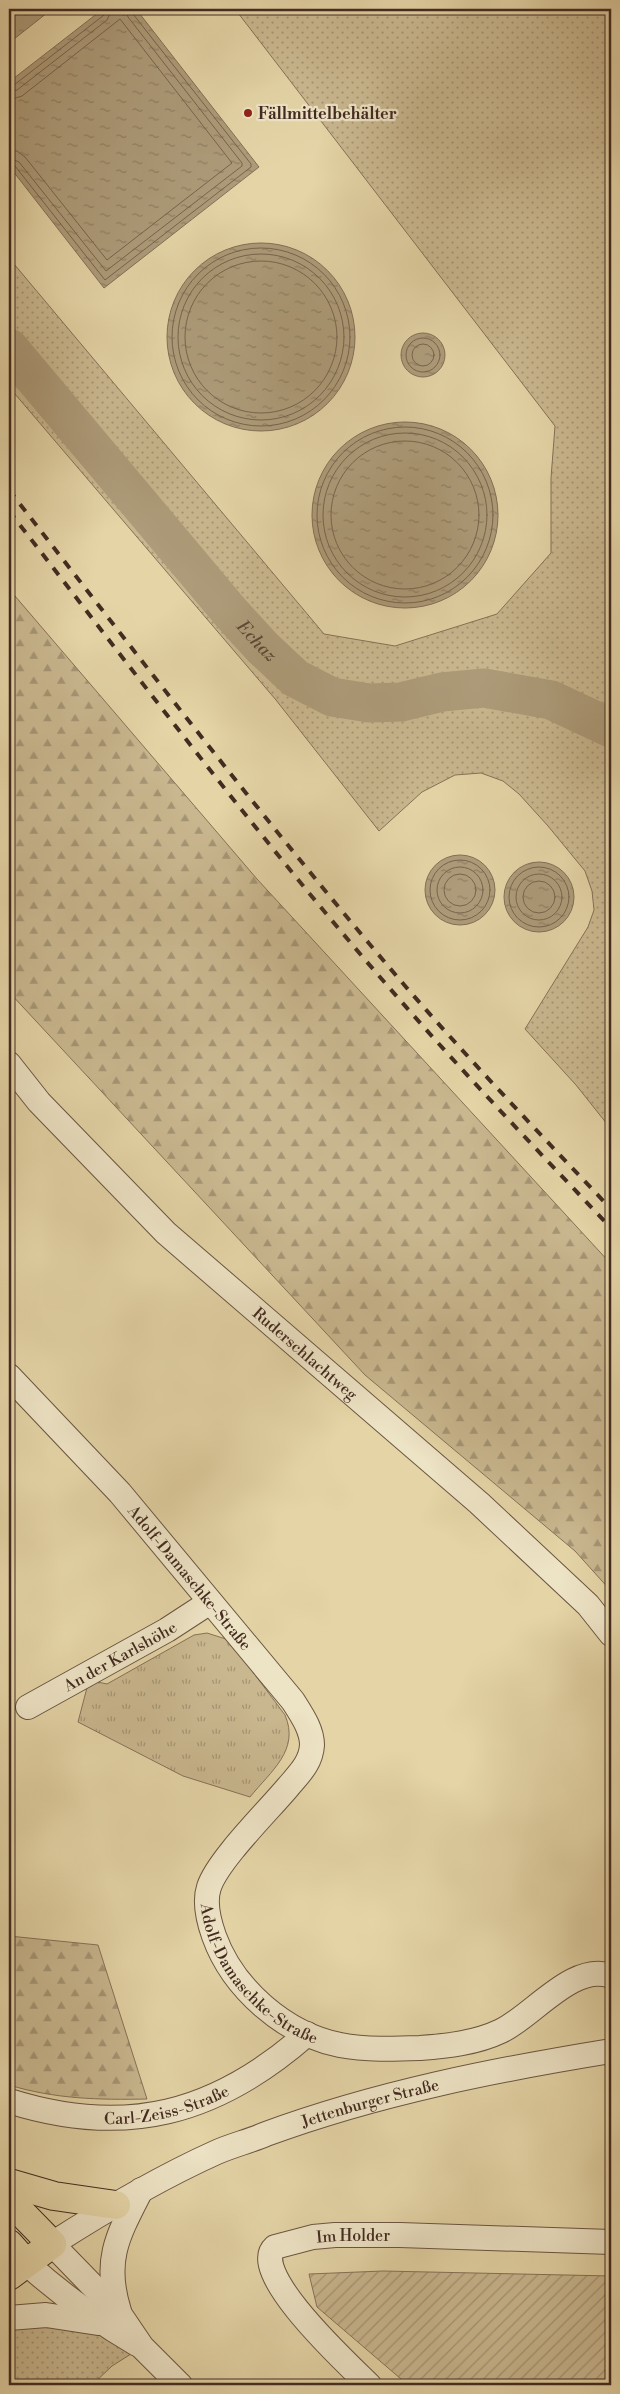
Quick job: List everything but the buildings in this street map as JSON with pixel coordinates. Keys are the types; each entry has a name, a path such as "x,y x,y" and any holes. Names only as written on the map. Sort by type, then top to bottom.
{"main road":[{"path":"9,2183 54,2196 116,2204"},
{"path":"9,2200 52,2244"},
{"name":"Jettenburger Straße","path":"15,2261 52,2244"}],"street":[{"name":"Ruderschlachtweg","path":"9,1064 39,1102 166,1233 479,1503 588,1605 611,1634"},
{"name":"Adolf-Damaschke-Straße","path":"9,1376 93,1462 293,1701 308,1726 312,1744 308,1761 303,1770 230,1854 212,1879 207,1898 212,1930 225,1960 244,1986 275,2015 307,2034 341,2045 407,2048 467,2042 502,2031 582,1976 596,1973 611,1976"},
{"name":"An der Karlshöhe","path":"28,1707 167,1630 210,1602"},
{"name":"Carl-Zeiss-Straße","path":"10,2102 72,2115 102,2118 154,2116 219,2094 265,2066 307,2034"},
{"name":"Jettenburger Straße","path":"52,2244 141,2190 219,2152 335,2110 473,2077 611,2051"},
{"path":"110,2318 113,2256 119,2234 141,2190"},
{"name":"Im Holder","path":"369,2385 294,2307 281,2289 276,2281 269,2257 270,2251 275,2247 313,2237 336,2235 410,2235 611,2242"},
{"path":"52,2244 110,2318 180,2385"},
{"path":"15,2261 52,2287 110,2318"},
{"path":"9,2318 46,2316 110,2318"}],"green space":[{"path":"235,9 611,9 611,1129 576,1085 525,1029 588,927 594,910 592,891 585,871 519,794 503,781 481,773 455,775 422,792 379,831 276,700 9,387 9,258 324,634 395,646 497,614 551,553 551,478 555,426"},
{"path":"9,589 257,879 611,1264 611,1591 575,1551 365,1375 9,992"},
{"path":"207,1633 229,1640 285,1715 289,1728 289,1739 281,1759 250,1797 183,1776 78,1722 89,1680 107,1684 194,1635"},
{"path":"9,1936 98,1945 147,2099 77,2098 26,2090 9,2085"},
{"path":"383,2271 611,2276 611,2385 408,2385 317,2307 309,2274"},
{"path":"46,2315 142,2347 112,2366 92,2385 9,2385 9,2318"}],"water":[{"path":"9,9 52,9 9,43"},
{"path":"103,9 136,9 259,167 104,288 9,166 9,82"},
{"path":"270,243 297,250 328,270 348,301 354,319 354,355 348,373 328,404 297,424 279,430 252,431 243,430 217,420 201,410 188,397 174,373 168,355 167,328 168,319 178,293 188,277 201,264 225,250 243,244"},
{"path":"427,333 439,339 444,346 444,364 439,371 432,376 419,377 411,374 404,367 401,351 404,343 411,336"},
{"path":"396,422 414,422 441,429 471,449 491,479 498,506 498,524 491,551 471,581 441,601 414,608 396,608 378,604 361,597 346,587 333,574 323,559 316,542 312,524 312,506 316,488 323,471 333,456 346,443 361,433 378,426"},
{"path":"460,855 473,858 485,865 492,877 495,890 492,903 485,915 473,922 460,925 447,922 435,915 428,903 425,890 428,877 435,865 447,858"},
{"path":"539,862 552,865 564,872 571,884 574,897 571,910 564,922 552,929 539,932 526,929 514,922 507,910 504,897 507,884 514,872 526,865"}],"waterway":[{"name":"Echaz","path":"9,348 231,613 263,648 295,678 332,697 369,703 401,702 442,692 484,688 551,700 611,728"}],"railway":[{"path":"9,490 204,741 406,987 507,1099 611,1209"},
{"path":"9,511 249,820 349,941 504,1115 611,1228"}],"place":[{"name":"Fällmittelbehälter","path":"248,113"}]}
